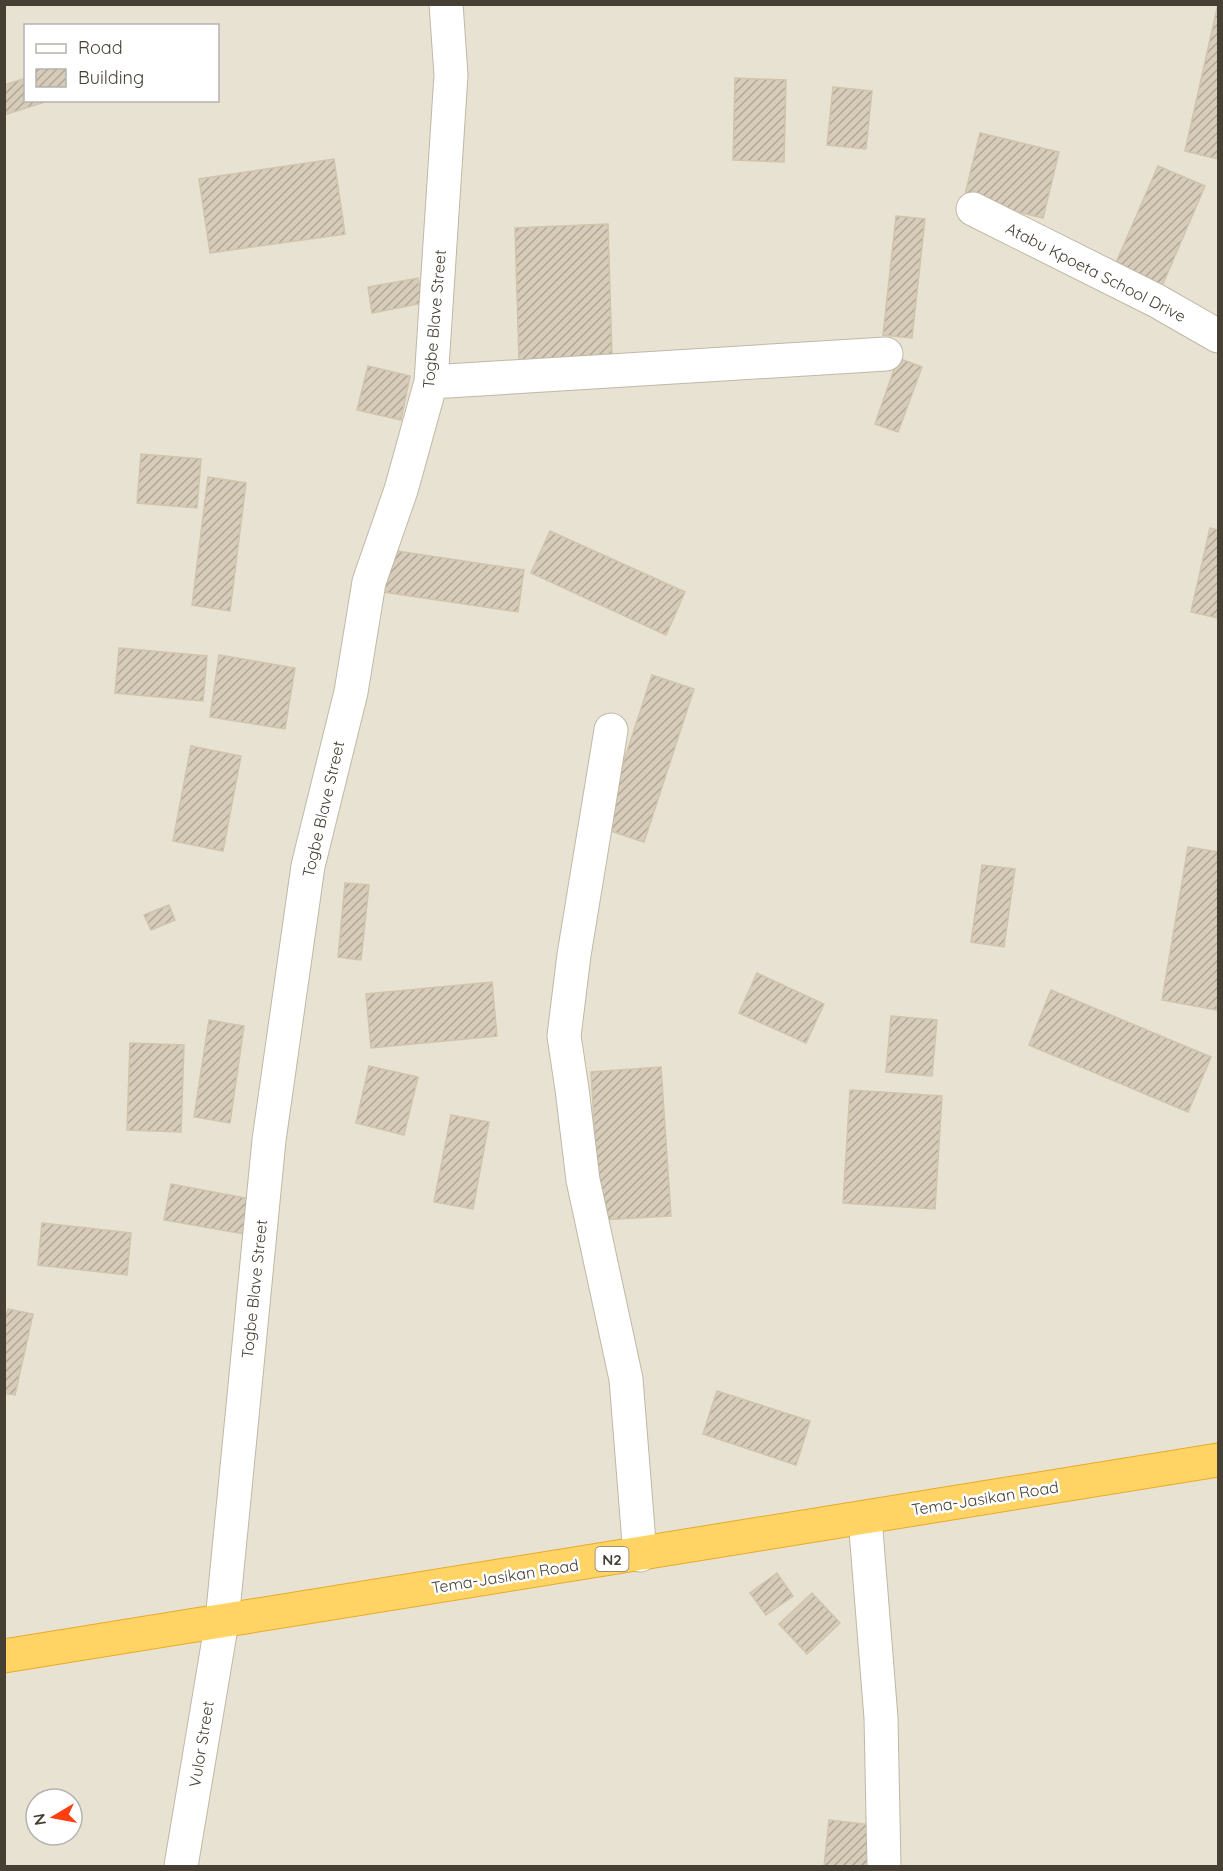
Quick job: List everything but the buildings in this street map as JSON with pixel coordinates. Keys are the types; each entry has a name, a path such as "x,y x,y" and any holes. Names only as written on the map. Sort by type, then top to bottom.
{"highway":[{"name":"Tema-Jasikan Road","path":"4,1656 1218,1461"}],"street":[{"name":"Togbe Blave Street","path":"222,1621 269,1140 308,866 351,692 369,582 401,490 431,382 450,75 446,4"},
{"name":"Atabu Kpoeta School Drive","path":"973,209 1157,301 1218,336"},
{"path":"431,382 886,354"},
{"path":"611,730 574,955 564,1036 583,1180 626,1379 640,1555"},
{"path":"865,1518 882,1718 884,1866"},
{"name":"Vulor Street","path":"181,1866 222,1621"}],"shaded area":[{"path":"5,5 1218,5 1218,1866 5,1866"}]}
